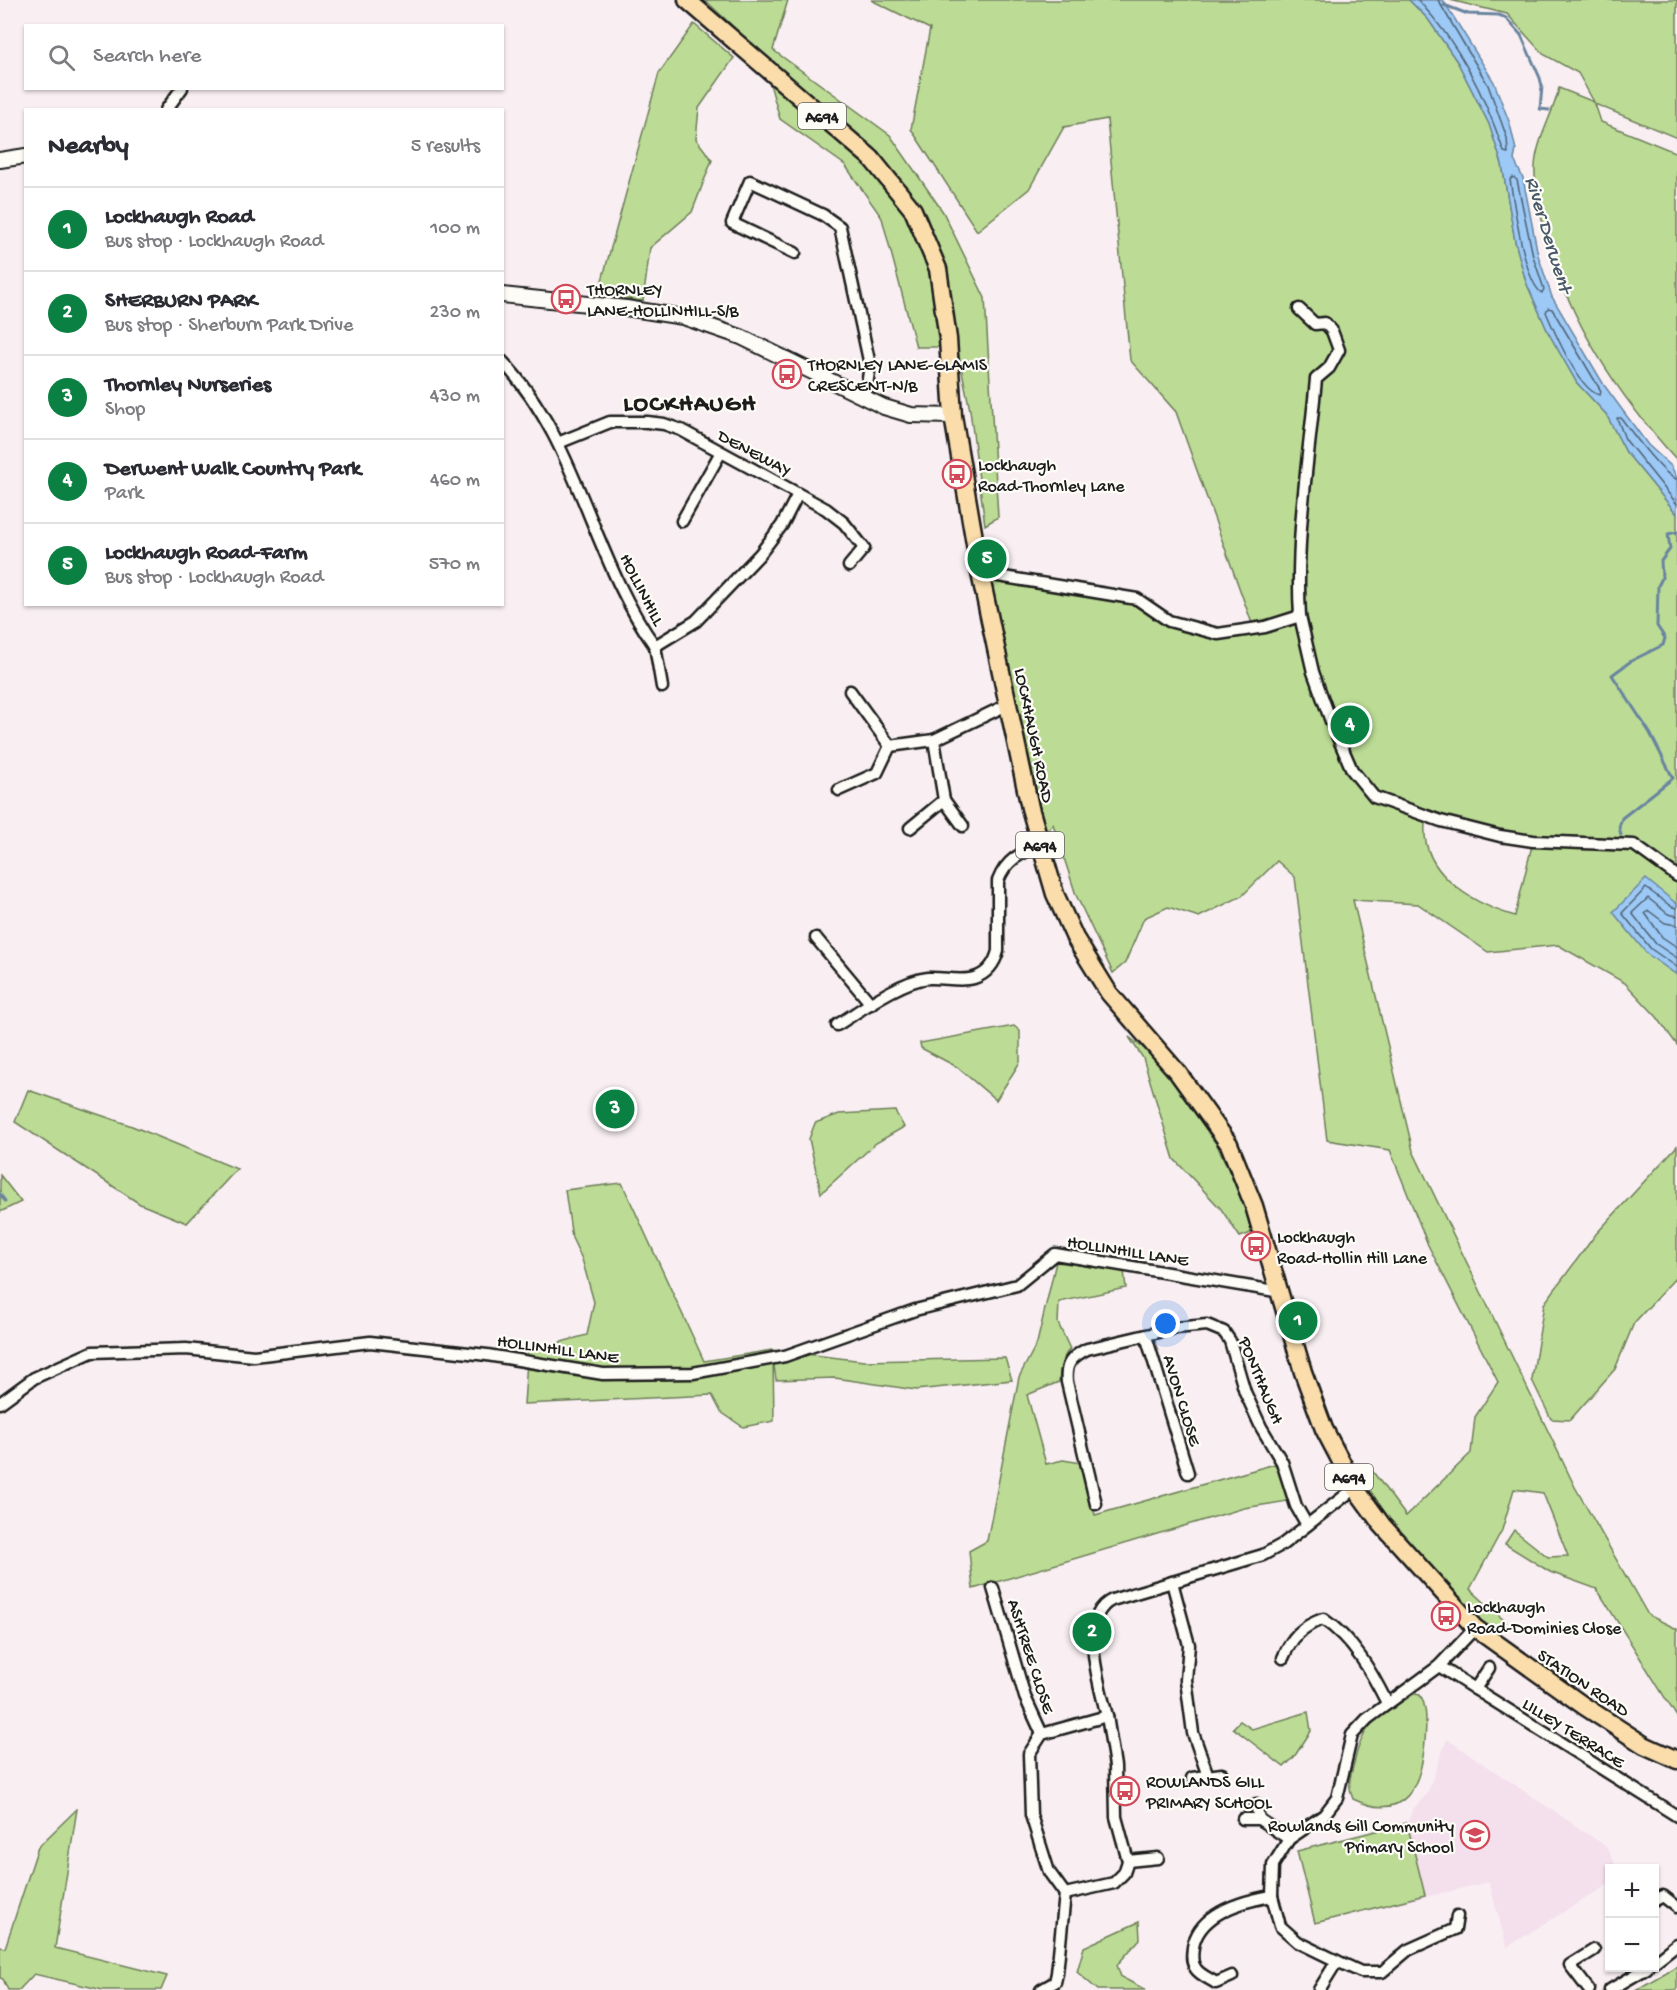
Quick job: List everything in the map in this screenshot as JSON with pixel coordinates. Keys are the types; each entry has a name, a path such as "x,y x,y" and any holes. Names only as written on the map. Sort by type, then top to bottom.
{"main road":[{"name":"LOCKHAUGH ROAD","path":"687,0 871,158 913,210 938,269 948,339 953,416 980,573 1040,846 1055,894 1071,930 1109,993 1190,1088 1229,1144 1254,1206 1281,1292"},
{"name":"A694","path":"1281,1292 1303,1372 1324,1429 1355,1488 1382,1525 1475,1628"},
{"name":"STATION ROAD","path":"1475,1628 1584,1706 1644,1745 1677,1760"}],"street":[{"path":"167,108 181,90"},
{"path":"0,160 24,156"},
{"path":"795,253 732,223 750,181 823,214 840,227 870,365 865,399"},
{"path":"504,295 626,308 683,317 741,337 865,399 911,416 953,416"},
{"path":"1299,309 1315,324 1325,323 1332,331 1339,350 1329,368 1316,379 1302,523 1296,617 1332,724 1352,770 1374,797 1441,821 1500,836 1533,841 1634,845 1677,876"},
{"name":"HOLLINHILL","path":"504,363 529,390 558,443 629,603 656,646 696,621 760,554 782,525 798,494"},
{"name":"DENEWAY","path":"558,443 610,423 647,422 681,430 798,494 843,523 864,548 849,566"},
{"path":"682,521 721,452"},
{"path":"980,573 1137,599 1169,621 1218,634 1265,627 1296,617"},
{"path":"656,646 662,687"},
{"path":"850,691 890,746"},
{"path":"890,746 934,740 1009,704"},
{"path":"934,740 944,800 963,826"},
{"path":"839,790 877,773 890,746"},
{"path":"910,828 944,800"},
{"path":"837,1025 913,982 927,978 975,978 991,966 998,951 998,881 1002,870 1010,860 1040,846"},
{"path":"816,938 871,1004"},
{"name":"HOLLINHILL LANE","path":"0,1402 34,1378 92,1352 186,1349 254,1356 370,1342 487,1355 603,1374 693,1373 784,1356 915,1310 1017,1285 1055,1254 1281,1292"},
{"name":"PONTHAUGH","path":"1096,1504 1066,1369 1074,1355 1086,1349 1176,1328 1207,1324 1224,1332 1230,1341 1245,1392 1282,1462 1296,1506 1307,1525"},
{"name":"AVON CLOSE","path":"1146,1336 1188,1473"},
{"path":"1065,1894 1114,1883 1124,1873 1128,1861 1116,1817 1115,1766 1107,1716 1096,1673 1094,1620 1105,1603 1263,1555 1283,1544 1355,1488"},
{"path":"1172,1582 1189,1645 1186,1680 1193,1733 1197,1751 1208,1776"},
{"name":"ASHTREE CLOSE","path":"993,1588 1025,1697 1042,1734"},
{"path":"1282,1658 1290,1641 1308,1624 1323,1619 1334,1626 1366,1662 1387,1703"},
{"path":"1456,1916 1455,1929 1408,1950 1382,1972 1361,1972 1298,1942 1280,1926 1272,1896 1273,1865 1289,1839 1324,1815 1337,1798 1352,1736 1367,1719 1439,1666 1475,1628"},
{"name":"LILLEY TERRACE","path":"1439,1666 1677,1816"},
{"path":"1475,1689 1489,1668"},
{"path":"1041,1990 1055,1982 1058,1973 1065,1894 1050,1872 1031,1815 1029,1754 1042,1734 1107,1716"},
{"path":"1192,1778 1221,1774"},
{"path":"1256,1804 1259,1819"},
{"path":"1243,1819 1259,1819 1289,1839"},
{"path":"1128,1861 1158,1858"},
{"path":"1662,1884 1659,1898 1677,1906"},
{"path":"1232,1976 1214,1987 1196,1969 1191,1955 1195,1938 1216,1914 1245,1901 1272,1896"},
{"path":"1659,1958 1677,1944"},
{"path":"1589,1990 1570,1965 1594,1950"},
{"path":"1319,1990 1337,1961"},
{"path":"1610,1990 1640,1972"}],"shaded area":[{"name":"Rowlands Gill Community Primary School","path":"1447,1739 1607,1847 1615,1864 1605,1864 1605,1886 1507,1947 1489,1882 1315,1923 1297,1851 1407,1823 1413,1809 1427,1794"}],"green space":[{"path":"705,0 788,0 773,50 890,135 943,212 985,298 998,517 985,525 970,410 957,347 916,347 882,218 845,165 780,119 770,84 771,62"},
{"path":"871,0 1409,0 1428,19 1458,63 1489,124 1502,164 1515,241 1526,282 1548,332 1577,383 1606,414 1626,452 1677,514 1677,1045 1657,1017 1625,983 1558,945 1488,952 1418,904 1353,900 1413,1151 1575,1487 1648,1615 1677,1629 1677,1717 1597,1589 1550,1572 1505,1544 1514,1530 1548,1557 1568,1556 1543,1493 1514,1489 1502,1530 1470,1589 1506,1622 1488,1631 1397,1531 1358,1472 1370,1468 1406,1516 1471,1453 1475,1417 1498,1382 1428,1245 1390,1150 1327,1140 1295,877 1277,861 1242,896 1199,917 1168,907 1144,918 1125,963 1113,973 1076,895 1053,824 1046,833 988,574 1137,599 1169,621 1218,634 1254,629 1176,412 1130,360 1107,119 1064,127 1029,189 977,231 911,129 930,29","holes":["1426,817 1533,841 1515,916 1481,902 1450,882 1429,853 1425,836"]},
{"path":"1450,0 1677,0 1677,138 1595,104 1601,122 1677,153 1677,460 1634,409 1581,326 1555,265 1539,208 1535,175 1536,156 1559,88 1594,102 1578,73 1543,54 1507,14"},
{"path":"694,24 734,58 699,108 696,139 712,160 692,212 650,248 643,301 598,295 659,73"},
{"path":"1014,1026 1020,1031 1020,1062 996,1100 957,1067 921,1048 920,1043"},
{"path":"1129,1037 1156,1058 1217,1145 1246,1208 1251,1233 1240,1237 1221,1209 1174,1159 1143,1058"},
{"path":"28,1090 132,1126 237,1169 187,1223 140,1204 15,1122"},
{"path":"895,1111 904,1127 876,1143 821,1193 809,1139 815,1123 839,1114"},
{"path":"1677,1146 1677,1276 1634,1323 1615,1369 1570,1420 1551,1419 1532,1380 1544,1304 1596,1234"},
{"path":"0,1175 21,1202 0,1212"},
{"path":"622,1183 704,1361 772,1350 864,1361 1005,1358 1012,1380 916,1390 835,1378 776,1380 773,1358 774,1421 743,1427 721,1412 712,1395 524,1404 528,1347 554,1344 587,1335 594,1302 582,1259 572,1238 565,1190"},
{"path":"1056,1262 1124,1271 1126,1288 1059,1302 1058,1323 1070,1349 1063,1360 1059,1382 1027,1395 1046,1464 1063,1460 1081,1463 1095,1515 1275,1464 1285,1481 1288,1501 1244,1508 973,1589 969,1551 987,1541 1019,1377 1037,1343"},
{"path":"1414,1694 1420,1695 1423,1700 1426,1723 1423,1757 1414,1785 1407,1796 1398,1803 1386,1807 1353,1799 1350,1777 1358,1748 1368,1728 1382,1715"},
{"path":"1308,1712 1311,1731 1294,1757 1284,1767 1233,1728 1240,1721 1252,1729"},
{"path":"77,1809 55,1948 167,1976 161,1990 103,1990 34,1974 19,1990 8,1990 3,1979 0,1978 0,1947 5,1948 38,1847"},
{"path":"1407,1823 1425,1895 1315,1923 1297,1851"},
{"path":"1139,1922 1140,1939 1117,1965 1121,1977 1146,1990 1098,1990 1077,1972 1084,1947"},
{"path":"1677,1966 1677,1990 1636,1990 1675,1967"}],"water":[{"path":"1409,0 1443,0 1494,82 1510,124 1516,150 1514,160 1523,178 1538,255 1552,297 1604,385 1648,445 1671,466 1677,478 1677,514 1626,452 1606,414 1577,383 1548,332 1526,282 1515,241 1502,164 1489,124 1458,63 1428,19"},
{"path":"1646,879 1677,904 1677,975 1647,954 1613,912"}],"waterway":[{"path":"1444,5 1468,14 1499,15 1506,18 1521,35 1540,78 1542,86 1540,109 1549,110"},
{"path":"1621,835 1619,827 1622,818 1673,778 1650,733 1612,675 1631,661 1663,645 1665,638 1657,626 1658,586 1662,578 1661,561 1670,549 1668,534 1677,532"},
{"path":"0,1194 5,1201"}],"place":[{"name":"THORNLEY LANE-HOLLINHILL-S/B","path":"566,299"},
{"name":"THORNLEY LANE-GLAMIS CRESCENT-N/B","path":"787,374"},
{"name":"Lockhaugh Road-Thornley Lane","path":"957,474"},
{"name":"Lockhaugh Road-Farm","path":"987,559"},
{"name":"Derwent Walk Country Park","path":"1350,725"},
{"name":"Thornley Nurseries","path":"615,1109"},
{"name":"Lockhaugh Road-Hollin Hill Lane","path":"1256,1246"},
{"name":"Lockhaugh Road","path":"1298,1321"},
{"name":"Lockhaugh Road-Dominies Close","path":"1446,1616"},
{"name":"SHERBURN PARK","path":"1092,1632"},
{"name":"ROWLANDS GILL PRIMARY SCHOOL","path":"1125,1791"},
{"name":"Rowlands Gill Community Primary School","path":"1475,1835"}],"district":[{"name":"LOCKHAUGH","path":"690,402"}],"water label":[{"name":"River Derwent","path":"1550,234"}]}
